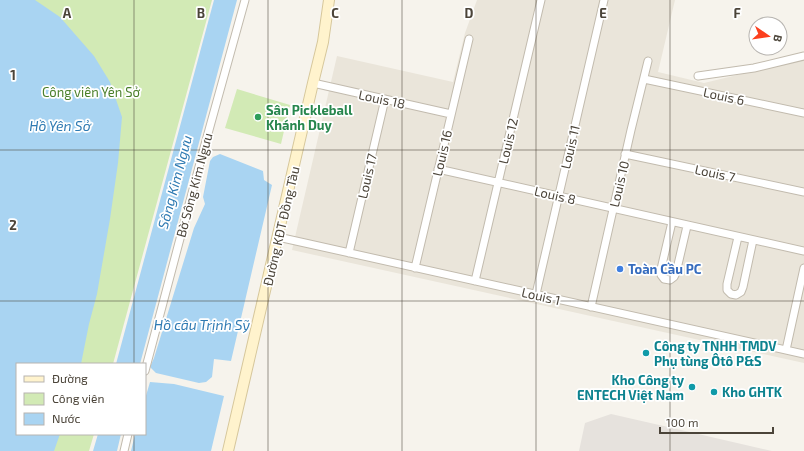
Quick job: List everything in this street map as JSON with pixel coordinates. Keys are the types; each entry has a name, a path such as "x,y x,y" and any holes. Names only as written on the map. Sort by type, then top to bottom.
{"main road":[{"name":"Đường KĐT Đồng Tàu","path":"228,451 313,83 329,0"}],"street":[{"name":"Bờ Sông Kim Ngưu","path":"146,367 245,0"},
{"name":"Louis 12","path":"475,281 541,0"},
{"name":"Louis 11","path":"536,294 604,0"},
{"name":"Louis 16","path":"415,268 469,39"},
{"path":"698,76 754,68 804,56"},
{"name":"Louis 10","path":"591,307 625,154 648,61"},
{"name":"Louis 6","path":"644,79 804,113"},
{"name":"Louis 18","path":"313,83 452,114"},
{"name":"Louis 17","path":"349,253 385,99"},
{"name":"Louis 7","path":"625,154 804,192"},
{"name":"Louis 8","path":"438,169 804,252"},
{"path":"672,222 661,269 661,275 664,279 670,280 676,273 687,226"},
{"name":"Louis 1","path":"278,237 804,354"},
{"path":"738,237 727,284 727,290 731,294 736,295 741,292 743,287 753,240"},
{"path":"786,350 804,268"},
{"path":"124,451 128,435"}],"shaded area":[{"path":"477,0 675,0 658,72 704,83 804,59 804,363 292,250 337,56 453,82 465,33"},
{"path":"611,414 772,451 579,451 585,423"}],"green space":[{"name":"Hồ Yên Sở","path":"0,0 212,0 113,363 16,363 16,435 94,435 89,451 0,451"},
{"name":"Sân Pickleball Khánh Duy","path":"237,89 290,105 281,144 225,128"}],"water":[{"name":"Hồ Yên Sở","path":"0,0 35,0 60,17 94,56 110,82 122,117 118,163 110,219 97,294 81,363 16,363 16,435 60,435 54,451 0,451"},
{"name":"Sông Kim Ngưu","path":"214,0 237,0 140,363 116,363"},
{"name":"Hồ câu Trịnh Sỹ","path":"220,154 263,171 264,180 272,185 231,361 214,359 212,377 206,382 199,383 156,373 150,367 194,228 205,204 203,197 210,161 213,157"},
{"path":"150,382 174,384 224,396 211,451 131,451 135,435 146,435 146,396"},
{"path":"98,435 121,435 117,451 93,451"}],"place":[{"name":"Sân Pickleball Khánh Duy","path":"258,117"},
{"name":"Toàn Cầu PC","path":"620,269"},
{"name":"Công ty TNHH TMDV Phụ tùng Ôtô P&S","path":"646,353"},
{"name":"Kho Công ty ENTECH Việt Nam","path":"692,387"},
{"name":"Kho GHTK","path":"714,392"}],"park label":[{"name":"Công viên Yên Sở","path":"91,92"}]}
